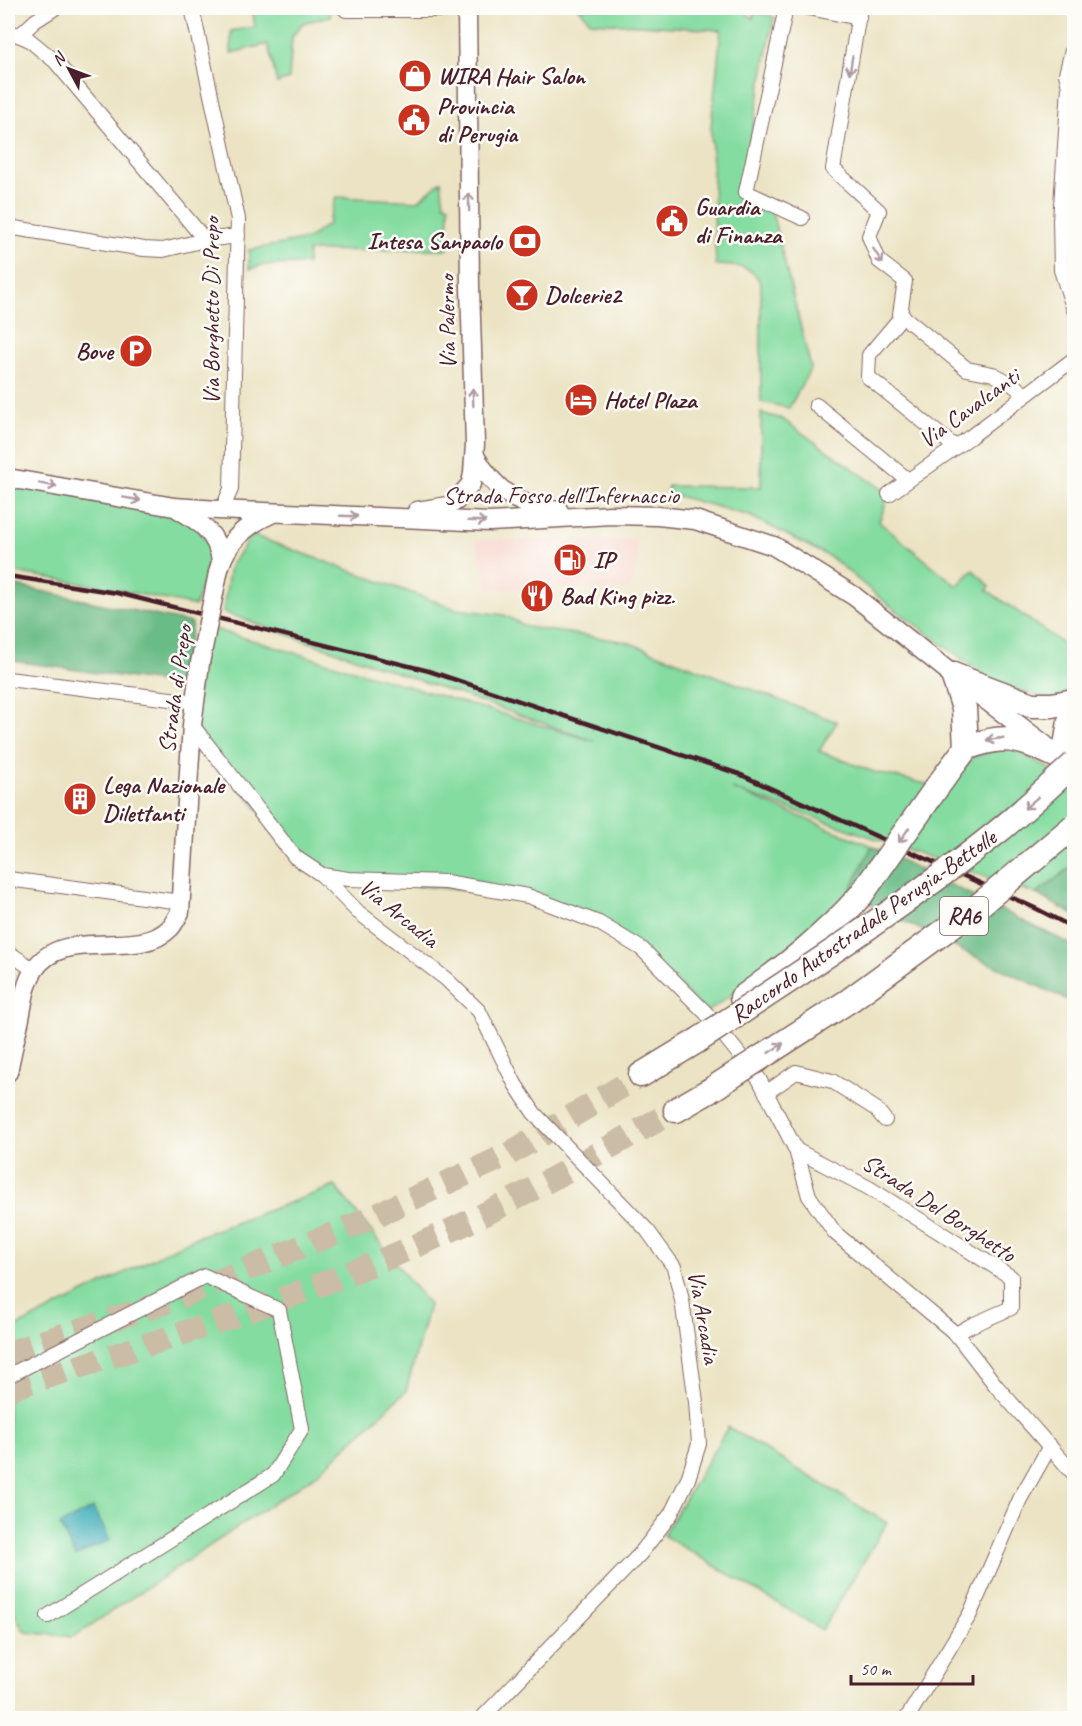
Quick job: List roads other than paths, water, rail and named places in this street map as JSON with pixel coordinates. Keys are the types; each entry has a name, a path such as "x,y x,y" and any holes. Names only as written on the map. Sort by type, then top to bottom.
{"highway":[{"path":"953,675 1032,705 1052,705 1074,700"},
{"path":"953,675 964,708 966,748"},
{"path":"687,1047 742,998 835,925 861,895 966,748 984,741 1017,739 1071,764 1070,721 1074,714"},
{"name":"Raccordo Autostradale Perugia-Bettolle","path":"642,1075 870,927 939,877 998,832 1071,764"},
{"name":"RA6","path":"676,1110 849,1000 976,908 1074,826"},
{"path":"849,1000 925,960 980,922 1074,844"}],"main road":[{"name":"Via Palermo","path":"397,518 424,509 448,506 458,501 471,484 475,456 467,9"},
{"path":"475,456 495,485 516,500 546,509 611,515"},
{"name":"Strada Fosso dell'Infernaccio","path":"8,478 174,507 222,510 490,522 611,515 695,520 774,546 854,596 953,675 1071,764"},
{"path":"174,507 192,517 209,531 219,549 219,567"},
{"name":"Strada di Prepo","path":"34,970 43,959 82,945 140,942 158,937 171,927 180,912 192,725 200,663 219,567 235,538 246,528 273,513"},
{"path":"8,1072 13,1021 34,970"}],"street":[{"path":"14,33 55,8"},
{"name":"Via Borghetto Di Prepo","path":"192,8 238,219 231,489 222,510"},
{"path":"344,8 346,10 467,9"},
{"path":"786,8 746,192 802,218"},
{"path":"809,8 859,13 833,169 879,212 869,237 879,261 905,281 900,314 967,369 993,374 1026,395"},
{"path":"14,33 41,48 55,61 205,240"},
{"path":"1074,43 1066,74 1072,83 1060,220 1061,270 1074,310"},
{"path":"8,227 163,250 205,240 238,236"},
{"path":"902,316 869,355 868,377 955,447"},
{"name":"Via Cavalcanti","path":"889,494 1074,359"},
{"path":"816,405 908,480"},
{"path":"8,679 195,702"},
{"path":"192,725 295,857 322,875 348,879 446,882 528,896 599,923 642,949 706,1013 759,1078 796,1150 809,1196 836,1233 956,1334 997,1387 1074,1474"},
{"name":"Via Arcadia","path":"322,875 358,912 446,979 479,1011 515,1084 534,1113 647,1230 675,1268 682,1300 696,1402 699,1444 688,1479 671,1514 640,1554 482,1719"},
{"path":"8,879 181,902"},
{"path":"8,952 34,970"},
{"path":"766,1093 796,1072 832,1081 876,1109 885,1120"},
{"name":"Strada Del Borghetto","path":"796,1150 870,1188 1011,1277 1011,1308 956,1334"},
{"path":"8,1376 205,1276 279,1310 302,1429 273,1475 48,1616"},
{"path":"907,1719 970,1614 1020,1499 1050,1446"}],"water":[{"path":"93,1508 110,1540 75,1556 60,1525"}],"tunnel":[{"path":"8,1353 172,1300 364,1221 507,1155 641,1075"},
{"path":"8,1389 236,1315 405,1251 515,1199 676,1110"}],"railway":[{"path":"8,576 117,593 429,671 739,774 1037,909 1074,928"}],"place":[{"name":"WIRA Hair Salon","path":"415,76"},
{"name":"Provincia di Perugia","path":"414,120"},
{"name":"Guardia di Finanza","path":"672,221"},
{"name":"Intesa Sanpaolo","path":"525,241"},
{"name":"Dolcerie2","path":"522,295"},
{"name":"Bove","path":"136,351"},
{"name":"Hotel Plaza","path":"581,400"},
{"name":"IP","path":"570,560"},
{"name":"Bad King pizz.","path":"537,596"},
{"name":"Lega Nazionale Dilettanti","path":"80,799"}]}
